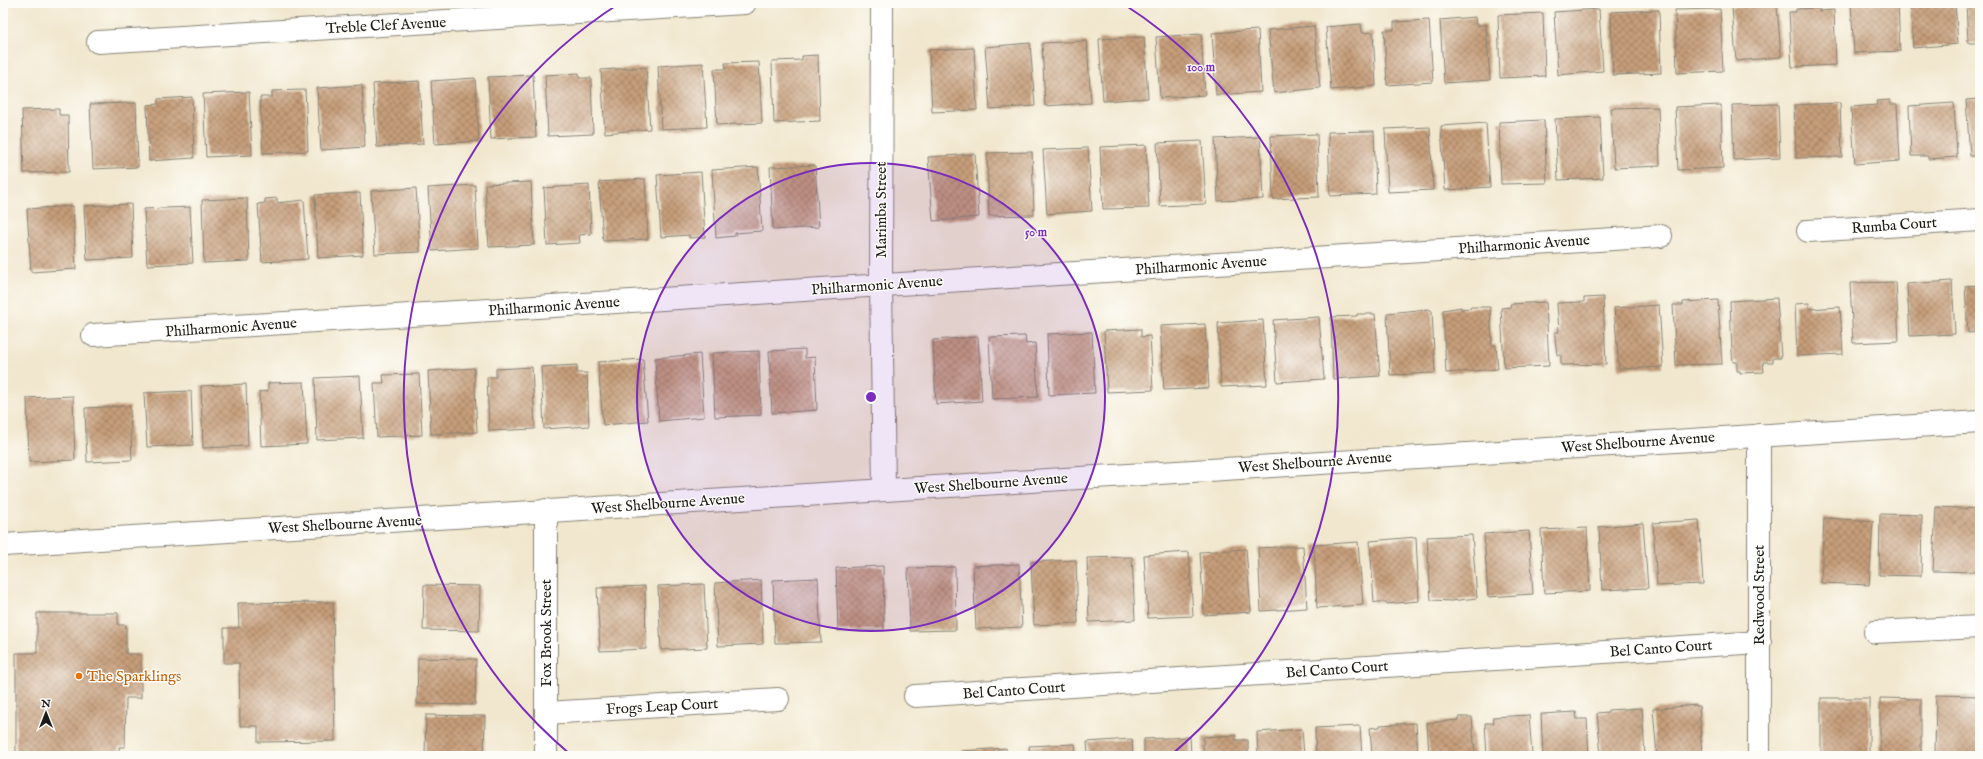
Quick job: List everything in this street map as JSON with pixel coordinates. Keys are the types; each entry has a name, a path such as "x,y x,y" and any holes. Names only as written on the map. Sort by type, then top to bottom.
{"street":[{"name":"Treble Clef Avenue","path":"98,42 745,3"},
{"name":"Marimba Street","path":"882,3 881,285 884,489"},
{"name":"Rumba Court","path":"1808,231 1980,220"},
{"name":"Philharmonic Avenue","path":"94,335 1661,236"},
{"name":"West Shelbourne Avenue","path":"3,546 546,510 1980,422"},
{"name":"Redwood Street","path":"1759,435 1759,756"},
{"name":"Fox Brook Street","path":"546,510 546,756"},
{"path":"1875,632 1980,627"},
{"name":"Bel Canto Court","path":"915,696 1760,642"},
{"name":"Frogs Leap Court","path":"546,713 778,699"}],"building":[{"path":"1851,3 1898,3 1900,51 1854,53"},
{"path":"1910,3 1955,3 1958,44 1913,48"},
{"path":"1966,3 1980,3 1980,43 1968,43"},
{"path":"1777,5 1781,57 1736,61 1732,7"},
{"path":"1819,8 1819,11 1834,10 1836,65 1792,67 1789,12 1796,12 1796,9"},
{"path":"1599,9 1603,71 1558,75 1554,12"},
{"path":"1720,9 1723,71 1677,73 1675,10"},
{"path":"1659,10 1661,73 1613,75 1611,12"},
{"path":"1543,13 1545,76 1500,78 1498,15"},
{"path":"1475,17 1476,25 1486,25 1490,80 1444,83 1440,20"},
{"path":"1429,20 1433,82 1387,85 1384,30 1394,30 1394,22"},
{"path":"1361,24 1362,33 1373,32 1376,86 1331,90 1326,27"},
{"path":"1314,26 1320,88 1274,93 1268,30"},
{"path":"1258,30 1261,92 1216,95 1212,33"},
{"path":"1201,34 1205,95 1160,98 1156,37"},
{"path":"1144,37 1148,98 1103,101 1099,39"},
{"path":"1087,41 1091,103 1045,106 1042,43"},
{"path":"1030,43 1035,106 990,109 985,47"},
{"path":"974,48 977,110 932,112 929,50"},
{"path":"818,55 820,121 774,123 772,61 802,60 802,56"},
{"path":"759,62 762,123 717,125 714,69 726,69 725,63"},
{"path":"703,63 707,127 661,129 658,66"},
{"path":"646,67 650,129 605,133 601,70"},
{"path":"579,73 579,78 591,78 593,134 548,136 545,75"},
{"path":"533,75 536,137 491,139 488,77"},
{"path":"475,78 479,141 435,144 431,81"},
{"path":"419,81 423,144 377,147 373,84"},
{"path":"362,85 365,147 321,150 317,88"},
{"path":"305,90 308,151 263,153 260,97 272,97 272,91"},
{"path":"249,92 252,155 206,157 203,94"},
{"path":"192,97 194,158 149,161 147,105 158,104 158,99"},
{"path":"1980,99 1980,156 1970,156 1966,100"},
{"path":"1890,100 1890,104 1897,104 1900,161 1855,164 1851,107 1877,105 1876,101"},
{"path":"136,103 138,167 93,169 90,104"},
{"path":"1840,103 1842,157 1796,158 1794,105"},
{"path":"1954,103 1957,157 1928,159 1928,156 1911,156 1909,106"},
{"path":"1778,104 1780,158 1734,160 1732,105"},
{"path":"1721,105 1723,168 1678,170 1675,107"},
{"path":"1658,107 1660,166 1614,168 1611,108"},
{"path":"59,109 59,115 68,115 69,172 24,173 22,110"},
{"path":"1600,117 1603,178 1558,180 1555,119"},
{"path":"1544,120 1547,183 1501,184 1499,122"},
{"path":"1486,123 1490,187 1445,190 1441,126"},
{"path":"1430,127 1433,190 1388,192 1385,129"},
{"path":"1374,131 1376,194 1330,196 1328,132"},
{"path":"1317,134 1319,197 1273,199 1271,136"},
{"path":"1260,137 1263,199 1218,201 1215,139"},
{"path":"1202,141 1206,204 1160,206 1157,143"},
{"path":"1146,145 1149,208 1103,209 1100,147"},
{"path":"1088,148 1092,211 1047,214 1043,150"},
{"path":"1032,152 1034,215 989,216 987,153"},
{"path":"975,154 979,217 933,221 928,157"},
{"path":"815,165 819,227 773,230 770,167"},
{"path":"758,167 762,231 735,233 735,236 716,238 712,170"},
{"path":"701,172 705,237 689,238 689,235 661,237 657,175"},
{"path":"645,179 648,239 603,241 599,182"},
{"path":"531,182 534,245 489,247 485,184"},
{"path":"475,185 478,248 432,251 428,188"},
{"path":"589,185 591,234 579,235 580,243 547,245 544,188"},
{"path":"416,188 420,252 375,254 371,191"},
{"path":"360,193 363,255 318,258 315,195"},
{"path":"247,198 249,261 204,263 202,200"},
{"path":"277,198 277,203 304,200 308,259 262,262 258,204 265,203 265,199"},
{"path":"131,204 133,258 87,260 84,206"},
{"path":"73,206 76,269 31,272 27,209"},
{"path":"190,207 193,263 147,265 144,209"},
{"path":"1952,281 1955,334 1910,336 1907,284"},
{"path":"1896,282 1899,341 1853,343 1850,283"},
{"path":"1980,285 1980,332 1968,333 1965,286"},
{"path":"1603,297 1606,364 1561,365 1561,355 1557,355 1555,338 1555,332 1559,332 1557,303 1584,302 1584,298"},
{"path":"1777,298 1781,358 1773,358 1773,362 1763,362 1764,372 1740,373 1740,371 1737,371 1737,362 1733,362 1730,301"},
{"path":"1718,300 1722,364 1676,365 1673,305 1683,305 1683,302"},
{"path":"1546,302 1549,366 1504,368 1501,308 1511,307 1510,304"},
{"path":"1809,303 1809,309 1840,307 1843,354 1797,356 1795,304"},
{"path":"1659,305 1663,367 1619,369 1614,308"},
{"path":"1461,307 1461,309 1471,308 1470,307 1490,307 1492,345 1496,345 1498,369 1446,373 1443,310"},
{"path":"1429,309 1432,311 1435,373 1390,375 1387,313"},
{"path":"1357,314 1375,314 1380,376 1333,379 1331,317 1357,316"},
{"path":"1319,317 1324,379 1277,382 1273,320"},
{"path":"1263,320 1267,385 1221,387 1218,323"},
{"path":"1205,324 1209,388 1164,390 1160,326"},
{"path":"1141,329 1141,337 1150,336 1153,390 1107,392 1104,331"},
{"path":"1092,332 1095,393 1049,395 1047,334"},
{"path":"1025,336 1026,344 1035,343 1038,397 992,399 989,337"},
{"path":"978,337 982,401 936,404 933,340"},
{"path":"805,349 805,358 815,357 817,410 772,413 769,351"},
{"path":"759,351 761,415 715,417 712,353"},
{"path":"700,354 704,417 659,421 655,358"},
{"path":"643,359 648,421 603,425 598,362"},
{"path":"577,365 577,373 587,373 589,426 544,429 541,367"},
{"path":"532,367 535,429 489,431 487,377 496,377 496,369"},
{"path":"474,368 477,432 431,434 428,371"},
{"path":"419,374 422,435 377,437 374,383 384,383 383,375"},
{"path":"360,376 363,438 317,440 315,378"},
{"path":"304,382 307,444 261,446 259,392 268,391 268,383"},
{"path":"246,384 248,446 203,448 201,386"},
{"path":"191,391 193,445 147,447 144,393"},
{"path":"73,396 75,460 29,462 27,398"},
{"path":"130,406 132,460 87,462 85,408"},
{"path":"1936,507 1980,509 1979,572 1933,571"},
{"path":"1880,514 1922,515 1921,576 1879,575"},
{"path":"1824,518 1873,521 1869,585 1821,583"},
{"path":"1699,520 1703,584 1657,586 1653,523"},
{"path":"1643,523 1648,588 1602,590 1599,527"},
{"path":"1587,528 1590,591 1544,593 1541,530"},
{"path":"1529,531 1533,594 1488,597 1484,534"},
{"path":"1472,535 1477,598 1451,601 1431,600 1427,537"},
{"path":"1416,537 1419,601 1386,604 1386,602 1374,603 1370,541"},
{"path":"1358,542 1363,605 1317,608 1314,545"},
{"path":"1303,546 1307,608 1261,611 1258,548"},
{"path":"1246,549 1251,612 1204,615 1200,552"},
{"path":"1189,552 1193,616 1148,618 1144,555"},
{"path":"1132,557 1135,620 1089,622 1087,558"},
{"path":"1076,560 1078,623 1034,625 1031,562"},
{"path":"1019,564 1022,627 976,629 973,566"},
{"path":"883,566 884,630 838,631 836,568"},
{"path":"955,567 956,630 910,631 908,568"},
{"path":"818,578 821,642 775,643 773,580"},
{"path":"761,580 763,644 718,646 715,583"},
{"path":"704,584 707,648 661,650 658,586"},
{"path":"424,585 480,586 479,631 423,630"},
{"path":"645,586 646,649 600,651 597,588"},
{"path":"333,602 335,741 258,742 258,726 240,726 239,663 224,663 224,628 239,628 238,603"},
{"name":"The Sparklings","path":"37,613 118,613 118,625 126,625 126,654 141,654 141,698 126,698 125,747 119,747 119,755 16,755 16,653 37,653"},
{"path":"418,658 476,659 475,705 417,704"},
{"path":"1936,695 1980,696 1980,756 1935,756"},
{"path":"1821,698 1869,698 1869,756 1821,756"},
{"path":"1880,698 1921,699 1921,756 1880,756"},
{"path":"1699,706 1702,756 1657,756 1653,709"},
{"path":"1642,708 1645,756 1601,756 1597,713 1608,712 1608,710"},
{"path":"1576,712 1577,719 1587,719 1589,756 1543,756 1541,714"},
{"path":"426,715 485,716 484,756 425,756"},
{"path":"1529,715 1532,756 1487,756 1485,723 1494,723 1493,717"},
{"path":"1459,717 1472,717 1475,756 1429,756 1427,723 1459,720"},
{"path":"1416,723 1418,756 1372,756 1370,728 1380,727 1380,725"},
{"path":"1360,726 1362,756 1316,756 1315,728"},
{"path":"1302,729 1304,756 1258,756 1257,732"},
{"path":"1236,735 1236,740 1248,740 1248,756 1203,756 1203,737"},
{"path":"1190,737 1191,756 1144,756 1144,739"},
{"path":"1132,739 1133,756 1088,756 1087,742"},
{"path":"1075,744 1076,756 1030,756 1029,746"},
{"path":"1006,748 1007,756 961,756 961,751"}],"place":[{"name":"The Sparklings","path":"79,676"}]}
